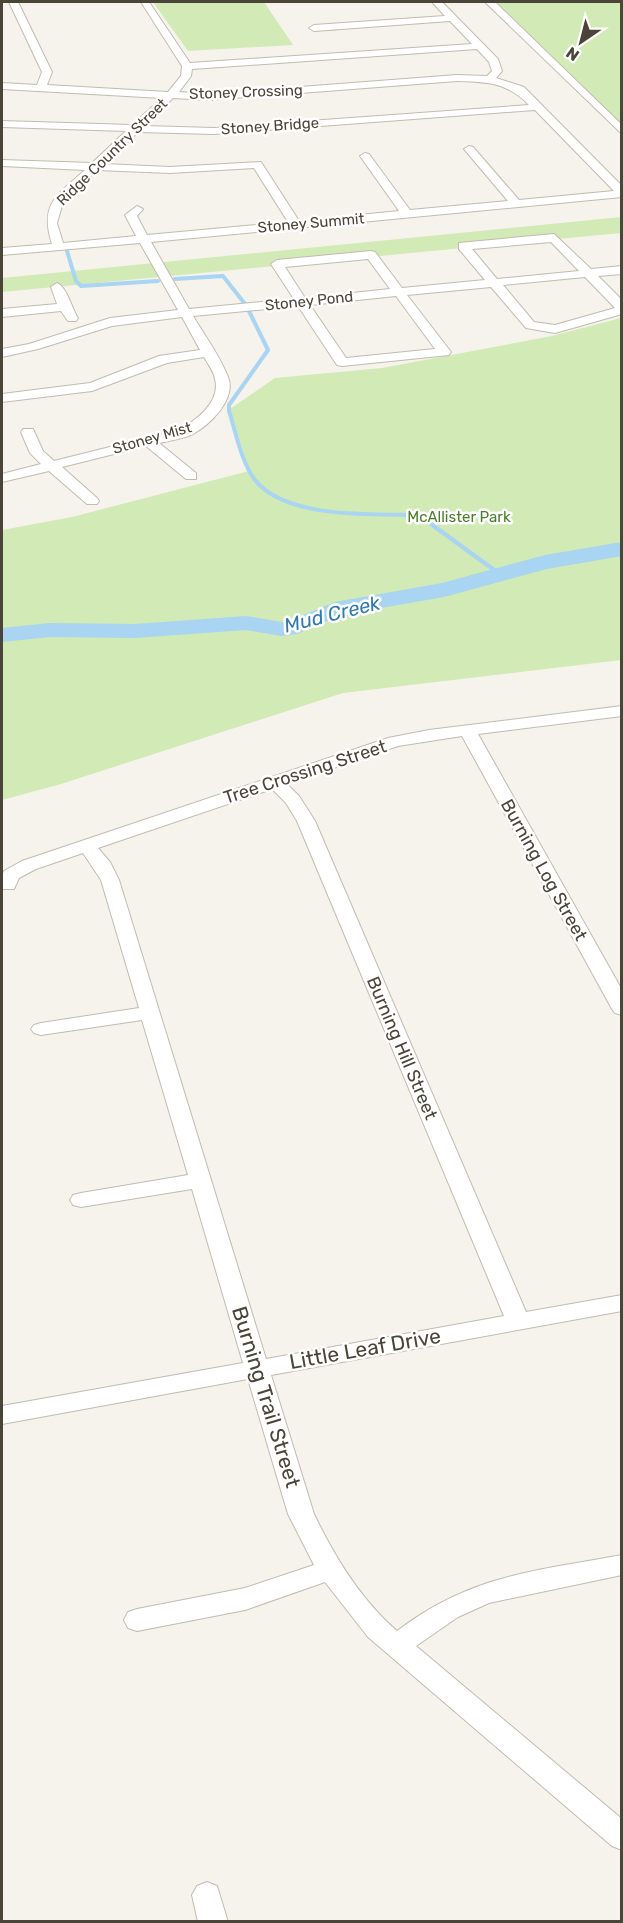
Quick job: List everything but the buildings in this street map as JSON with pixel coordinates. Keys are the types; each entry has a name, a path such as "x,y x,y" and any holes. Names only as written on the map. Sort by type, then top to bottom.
{"street":[{"path":"13,2 47,72 41,87"},
{"path":"145,2 187,66 480,46"},
{"path":"437,2 496,65 497,71 490,79"},
{"path":"490,2 621,131"},
{"path":"314,28 454,18"},
{"name":"Ridge Country Street","path":"59,247 51,223 53,209 58,201 183,82 187,66"},
{"name":"Stoney Crossing","path":"2,86 219,96 457,78 490,79 516,86 621,194"},
{"name":"Stoney Bridge","path":"2,124 213,130 537,107"},
{"path":"469,149 516,204"},
{"path":"364,156 407,214"},
{"path":"2,163 170,170 257,164 296,225"},
{"name":"Stoney Summit","path":"2,252 621,194"},
{"name":"Stoney Mist","path":"2,478 148,441 196,426 220,399 224,386 222,378 132,218 131,215 137,209"},
{"path":"554,238 589,274 621,310 544,330 530,326 463,246 554,238"},
{"path":"371,255 401,292 444,352 342,362 277,264 371,255"},
{"name":"Stoney Pond","path":"2,353 38,346 86,328 126,319 621,270"},
{"path":"57,287 70,317 86,328"},
{"path":"2,313 64,307"},
{"path":"2,398 92,387 164,359 208,353"},
{"path":"28,432 37,453 92,501"},
{"path":"148,441 191,476"},
{"name":"Tree Crossing Street","path":"7,885 8,879 18,870 394,742 467,730 621,711"},
{"name":"Burning Log Street","path":"467,730 621,1009"},
{"name":"Burning Hill Street","path":"275,782 293,800 306,821 518,1321"},
{"name":"Burning Trail Street","path":"86,845 101,862 110,880 148,1013 301,1514 315,1546 355,1605 397,1646 621,1837"},
{"path":"41,1029 148,1013"},
{"path":"81,1200 200,1180"},
{"name":"Little Leaf Drive","path":"2,1415 621,1303"},
{"path":"397,1646 435,1617 469,1599 507,1588 621,1565"},
{"path":"137,1620 245,1599 330,1570"}],"green space":[{"path":"153,2 264,2 293,45 188,51"},
{"path":"493,2 621,2 621,129"},
{"path":"621,217 621,233 2,292 2,278"},
{"name":"McAllister Park","path":"621,318 621,660 343,693 61,784 2,800 2,530 72,517 249,471 230,409 275,378 382,368 552,336"}],"waterway":[{"path":"67,251 76,281 81,286 158,281"},
{"path":"175,279 223,276 245,304"},
{"path":"249,311 268,350 229,405 229,411 242,456 255,480 269,493 287,502 308,508 354,514 421,517"},
{"path":"421,517 501,575"},
{"name":"Mud Creek","path":"2,635 50,630 135,631 246,623 281,629 297,627 335,609 444,590 545,562 622,549"}]}
